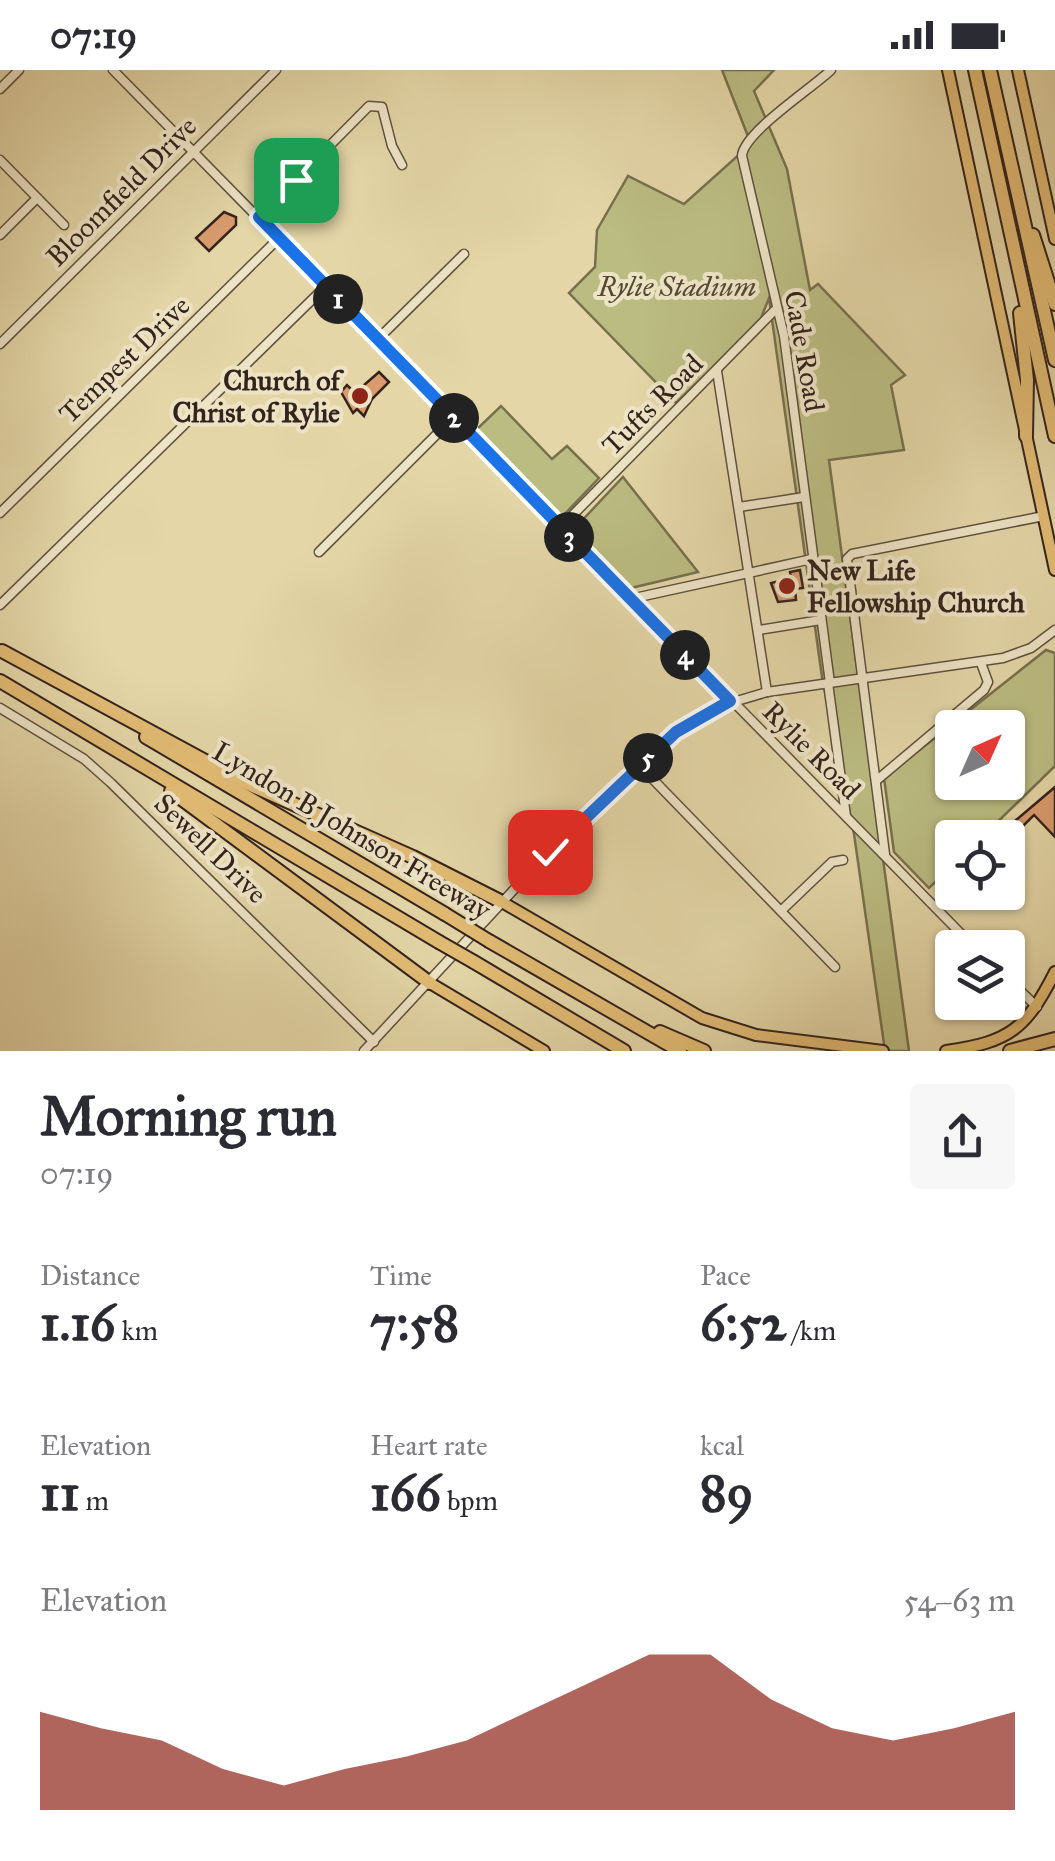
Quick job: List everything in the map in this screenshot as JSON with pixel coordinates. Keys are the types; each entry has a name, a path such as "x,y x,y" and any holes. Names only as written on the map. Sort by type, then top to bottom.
{"highway":[{"path":"975,70 1055,436"},
{"path":"990,70 1055,360"},
{"path":"1020,206 1036,241 1055,304"},
{"path":"1020,280 1018,298 1028,396 1026,436"},
{"path":"1,650 244,782 413,856 502,902"},
{"name":"Lyndon B Johnson Freeway","path":"1,650 680,1051"},
{"name":"Lyndon B Johnson Freeway","path":"0,680 624,1051"},
{"path":"88,732 228,831 340,920 430,984"},
{"path":"550,977 704,1051"},
{"path":"1010,1051 1055,1039"}],"main road":[{"path":"948,70 1055,570"},
{"path":"1018,70 1055,239"},
{"name":"Lyndon B Johnson Freeway","path":"502,902 702,1018 756,1035 883,1051"},
{"path":"946,1051 994,1042 1021,1027 1038,1006 1055,972"},
{"path":"430,984 544,1051"}],"street":[{"path":"0,89 19,70"},
{"name":"Rylie Road","path":"113,70 958,930"},
{"name":"Bloomfield Drive","path":"0,344 276,70"},
{"name":"Cade Road","path":"832,70 771,122 755,130 742,147 766,251 774,311 784,336 846,816"},
{"path":"259,217 369,106 382,107 392,146 402,165"},
{"path":"0,160 64,225"},
{"path":"0,235 37,198"},
{"name":"Tempest Drive","path":"0,513 280,238"},
{"path":"378,339 464,254"},
{"path":"0,605 326,286"},
{"name":"Tufts Road","path":"561,528 774,311"},
{"path":"717,371 767,692"},
{"path":"319,552 454,418"},
{"path":"739,508 804,497"},
{"path":"885,854 866,679 847,565 852,554 1044,516"},
{"path":"630,599 749,569 812,559"},
{"path":"759,630 821,620"},
{"path":"364,1051 502,902 692,720 730,701 767,692 1016,655 1055,630"},
{"path":"877,780 984,690 988,682 982,663"},
{"name":"Sewell Drive","path":"0,708 84,759 111,783 374,1042"},
{"path":"640,766 783,909 835,968"},
{"path":"783,909 832,862 843,860"},
{"path":"1025,994 1038,1006"}],"green space":[{"name":"Rylie Stadium","path":"722,70 774,70 754,91 787,169 810,290 818,284 905,375 891,385 904,450 829,460 909,1051 885,1051 854,834 822,677 769,298 759,323 676,403 569,293 595,267 597,230 628,176 684,204 751,144"},
{"path":"501,406 552,459 567,446 599,478 562,517 476,430"},
{"path":"623,477 698,572 631,588 574,529"},
{"path":"1046,650 1055,653 1055,766 1025,795 1025,710 970,710"},
{"path":"935,738 935,800 1020,800 999,820 935,820 935,882 929,888 894,852 884,778"}],"building":[{"path":"224,212 236,217 236,225 209,251 196,238"},
{"name":"Church of Christ of Rylie","path":"379,372 389,382 372,399 364,416 357,409 353,413 341,392 347,385 355,393"},
{"name":"New Life Fellowship Church","path":"800,570 803,588 795,589 796,600 778,602 771,583 791,578 790,572"},
{"path":"1055,787 1055,837 1034,815 1025,824 1025,820 1016,820"}],"place":[{"name":"Church of Christ of Rylie","path":"360,396"},
{"name":"New Life Fellowship Church","path":"787,586"}],"route":[{"path":"296,180 259,217 730,701 710,709 676,732 550,852"}]}
